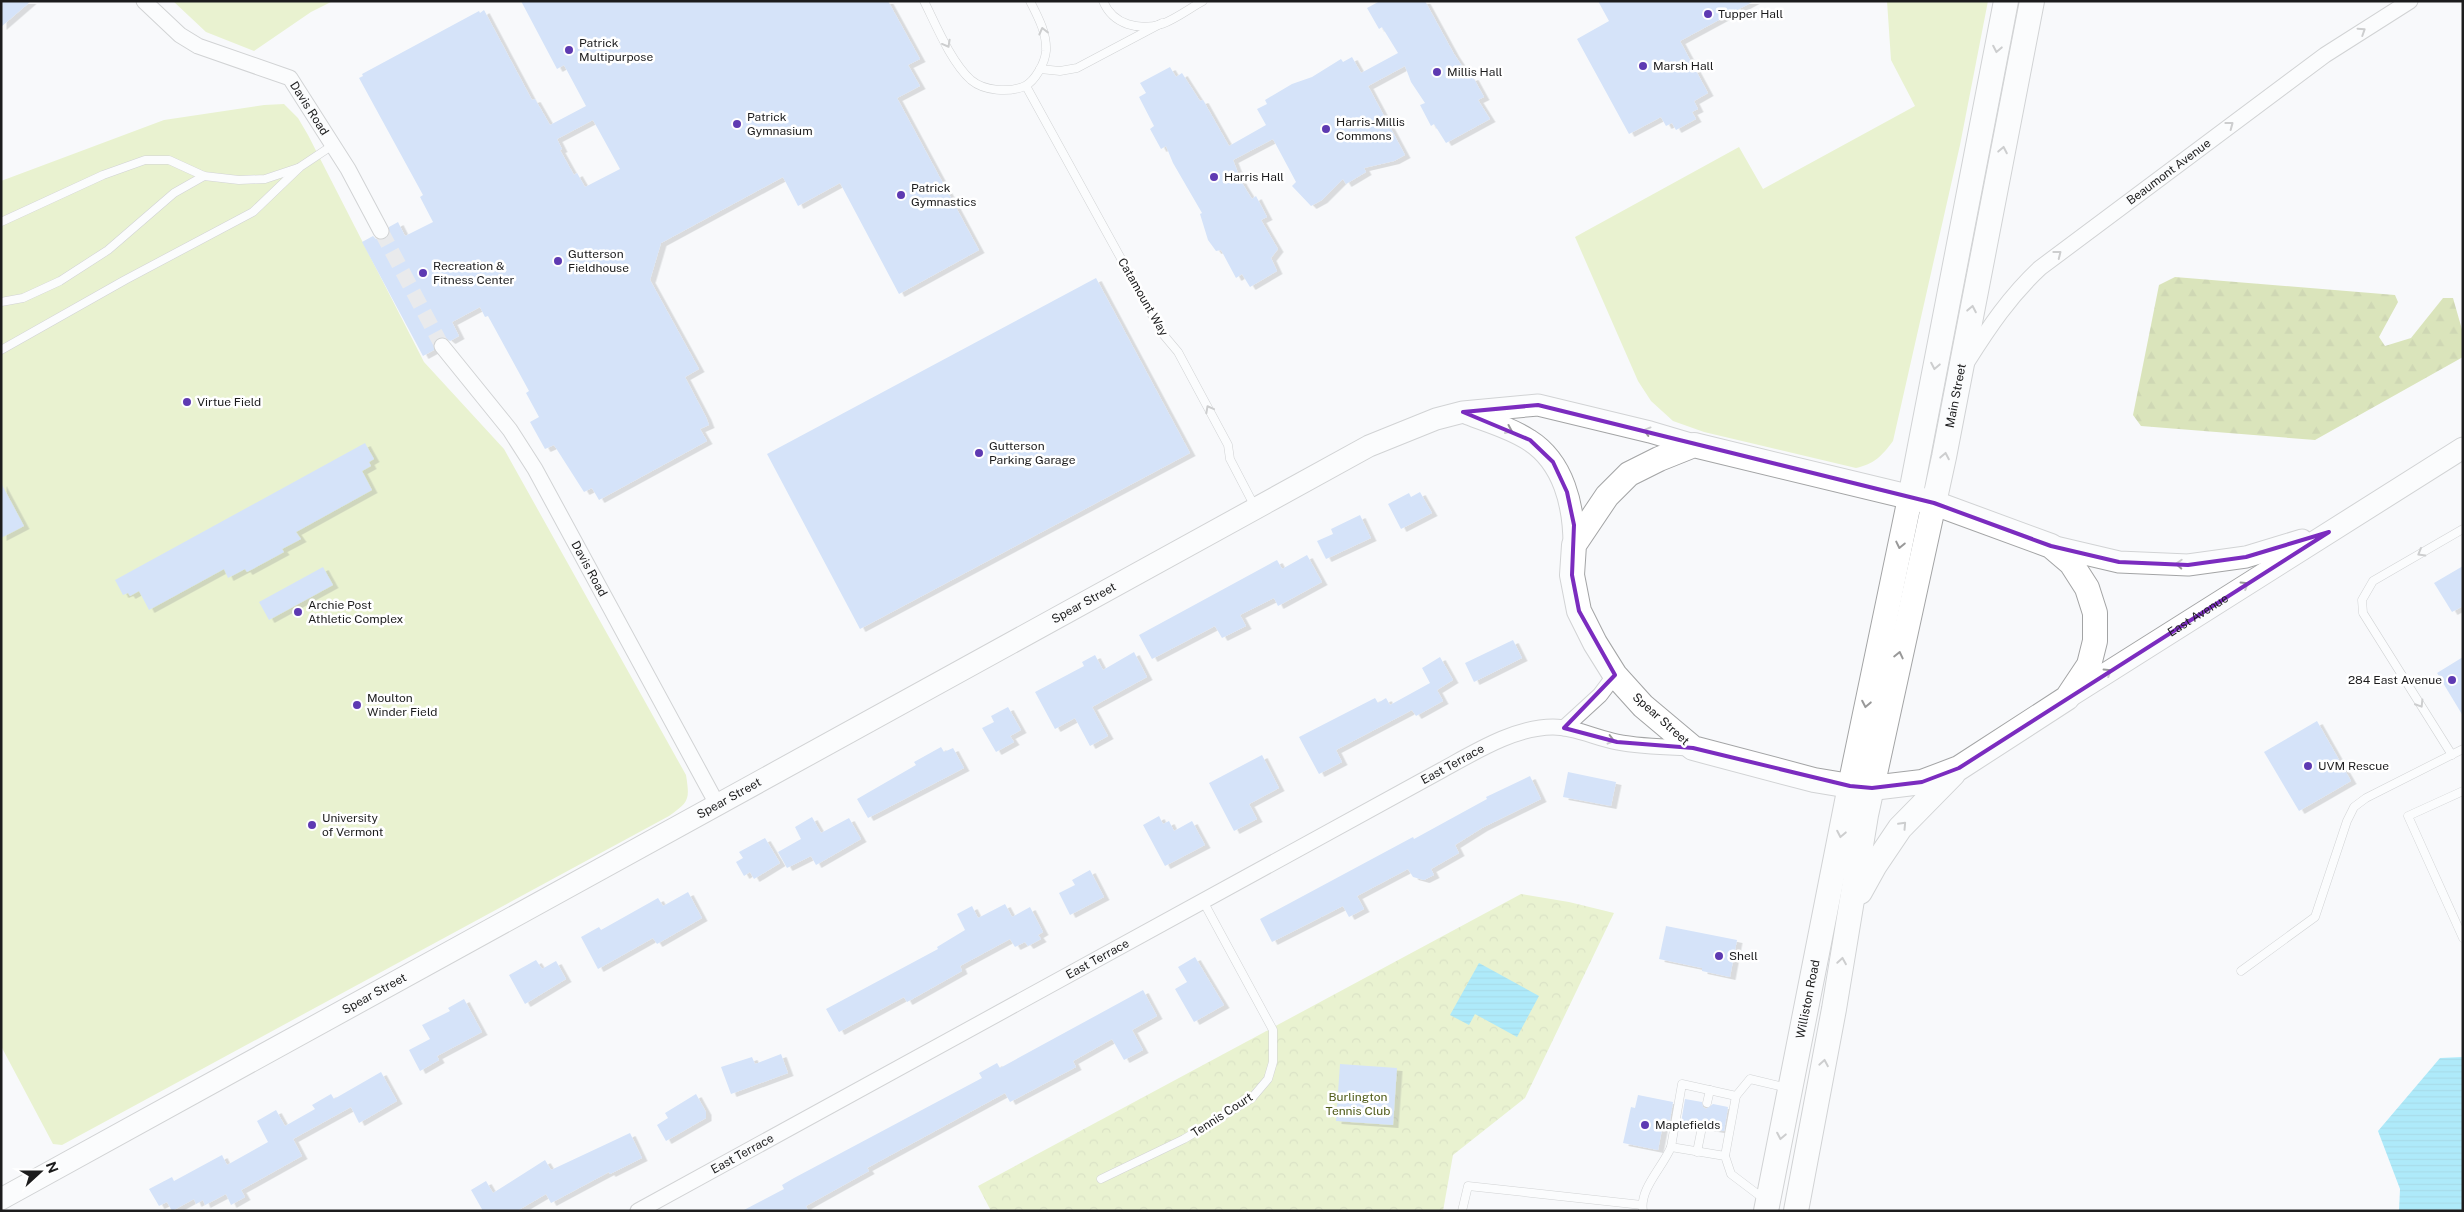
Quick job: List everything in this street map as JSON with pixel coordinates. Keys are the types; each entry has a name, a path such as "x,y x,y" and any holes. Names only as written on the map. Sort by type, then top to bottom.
{"main road":[{"name":"Main Street","path":"1861,787 1910,498 2006,1"},
{"name":"Main Street","path":"1861,787 1934,503 2032,1"},
{"name":"Spear Street","path":"1,1199 1369,446 1436,419 1464,412 1538,406 1632,427 1694,445 1934,503"},
{"name":"Spear Street","path":"1464,412 1509,429 1530,440 1553,462 1572,508 1574,545 1572,575 1580,611 1595,643 1615,675 1643,706 1693,748 1814,780 1861,787"},
{"path":"1574,545 1607,496 1629,474 1694,445"},
{"name":"East Avenue","path":"1861,787 1922,782 1958,768 2463,448"},
{"name":"East Avenue","path":"1934,503 2051,546 2119,562 2188,565 2246,557 2329,532"},
{"name":"East Avenue","path":"2051,546 2071,562 2087,588 2095,613 2095,641 2089,665 2067,698"},
{"path":"1850,911 1875,864 1891,840 1958,768"},
{"name":"Williston Road","path":"1796,1211 1850,911 1861,787"},
{"name":"Williston Road","path":"1767,1206 1790,1088 1861,787"}],"street":[{"name":"Davis Road","path":"144,1 180,35 198,46 290,78 333,145 381,232"},
{"name":"Beaumont Avenue","path":"1960,374 2002,308 2040,268 2325,55 2410,1"},
{"name":"Davis Road","path":"442,346 510,430 532,465 717,804"},
{"path":"1564,728 1600,695 1615,675"},
{"name":"East Terrace","path":"638,1211 1480,750 1528,731 1552,727 1564,728 1617,742 1693,748"}],"lane":[{"path":"924,1 959,66 971,81 988,89 1005,90 1026,86 1040,70 1046,52 1045,37 1040,21 1030,1"},
{"path":"1103,1 1106,8 1121,23 1141,27 1162,23"},
{"path":"1040,70 1060,71 1077,68 1203,1"},
{"name":"Catamount Way","path":"1026,86 1158,325 1178,352 1190,373 1228,445 1230,460 1256,508"},
{"path":"1,350 124,280 252,212 278,190 300,167 333,145"},
{"path":"1,222 103,176 145,160 169,160 204,176 240,180 265,179 300,167"},
{"path":"1,302 23,298 60,281 108,250 174,193 204,176"},
{"path":"2452,755 2363,613 2362,600 2373,581 2463,529"},
{"path":"2241,971 2314,917 2347,821 2354,807 2366,798 2463,749"},
{"path":"2463,791 2408,816 2463,938"},
{"name":"Tennis Court","path":"1102,1179 1184,1139 1251,1099 1268,1080 1273,1062 1273,1030 1203,901"},
{"path":"1767,1206 1731,1174 1725,1156 1736,1096 1750,1079 1790,1088"},
{"path":"1462,1211 1468,1186 1643,1208 1649,1185 1665,1161 1671,1147 1682,1084 1736,1096"},
{"path":"1707,1103 1710,1090"},
{"path":"1697,1152 1702,1127"},
{"path":"1671,1147 1725,1156"}],"highlighted area":[{"path":"1538,405 1934,503 2051,546 2119,562 2188,565 2246,557 2329,532 1959,768 1922,782 1872,788 1850,786 1693,748 1617,742 1564,728 1615,675 1579,611 1572,575 1574,525 1567,492 1553,462 1530,440 1463,412"}],"green space":[{"path":"173,1 333,1 311,12 254,51 206,32"},
{"path":"1887,1 1988,1 1960,145 1893,441 1877,459 1856,468 1704,432 1673,421 1651,401 1638,381 1575,237 1739,147 1763,189 1915,106 1891,60"},
{"name":"Archie Post Athletic Complex","path":"284,104 298,118 308,135 424,362 504,449 686,775 688,795 681,807 669,816 62,1145 53,1144 1,1046 1,181 164,120 264,105"},
{"path":"2175,277 2395,295 2398,302 2379,337 2385,346 2411,338 2443,298 2453,298 2463,333 2463,357 2315,440 2141,426 2133,415 2159,285"},
{"name":"Burlington Tennis Club","path":"1521,894 1569,902 1614,913 1525,1098 1453,1155 1443,1211 991,1211 978,1186"}],"water":[{"path":"1479,963 1539,996 1517,1037 1475,1014 1469,1025 1450,1015"},
{"path":"2463,1057 2463,1211 2399,1211 2400,1189 2378,1131 2440,1058"}],"building":[{"path":"1,1 31,1 1,27"},
{"path":"521,1 888,1 920,59 908,65 920,86 897,98 979,250 899,294 840,183 798,206 783,177 661,243 650,280 699,369 685,377 709,425 700,429 707,441 599,500 592,488 584,492 554,445 545,449 530,422 539,417 526,393 529,391 488,316 485,317 480,307 452,322 459,336 450,341 445,337 437,338 433,343 434,350 423,356 362,242 373,236 376,239 385,239 389,236 389,227 398,222 405,236 433,222 420,197 423,195 359,78 363,76 362,74 484,10 532,100 535,99 550,125 586,106 564,65 557,69","holes":["593,120 620,169 585,187 577,173 574,175 560,150 562,149 557,139"]},
{"path":"1380,1 1425,1 1454,54 1470,78 1473,77 1484,97 1478,100 1490,119 1446,143 1434,124 1431,126 1420,105 1425,103 1411,82 1405,66 1368,86 1405,155 1394,161 1364,168 1366,172 1346,184 1343,179 1322,200 1311,206 1292,186 1296,182 1273,139 1233,160 1242,183 1252,199 1256,196 1267,217 1261,220 1278,249 1271,258 1277,271 1250,287 1242,274 1236,278 1221,250 1216,251 1208,240 1200,214 1202,213 1173,163 1166,146 1161,149 1150,129 1154,126 1139,97 1146,93 1140,83 1170,67 1176,77 1182,73 1200,101 1203,100 1229,146 1266,125 1257,109 1267,104 1265,100 1292,84 1312,77 1341,59 1343,62 1352,57 1361,73 1398,53 1382,27 1379,29 1367,8"},
{"name":"Marsh Hall","path":"1598,1 1754,1 1680,41 1708,93 1694,101 1698,109 1692,112 1696,119 1676,130 1672,123 1666,126 1661,117 1629,134 1577,39 1609,21"},
{"name":"Gutterson Parking Garage","path":"1096,278 1190,453 860,629 767,454"},
{"path":"365,443 374,459 369,462 371,466 362,471 372,490 296,532 301,539 282,549 284,552 247,572 245,569 228,578 224,569 149,610 139,591 130,596 128,593 123,595 115,580"},
{"path":"1,483 24,526 1,538"},
{"path":"1420,492 1432,513 1401,529 1388,504 1409,493 1411,497"},
{"path":"1360,515 1371,538 1326,559 1317,541 1333,534 1331,529"},
{"path":"1307,555 1322,582 1278,606 1274,598 1240,615 1246,626 1222,638 1215,626 1152,659 1139,635 1277,560 1282,569"},
{"path":"2463,566 2463,606 2452,612 2434,583"},
{"path":"323,567 333,585 269,620 259,602"},
{"path":"1513,640 1522,658 1474,682 1465,663"},
{"path":"1134,652 1147,677 1092,707 1108,736 1090,746 1075,718 1055,729 1035,692 1084,666 1082,662 1095,655 1103,670"},
{"path":"1440,657 1453,680 1437,690 1443,701 1416,716 1412,710 1336,750 1342,762 1319,774 1299,737 1375,698 1378,703 1386,698 1390,705 1430,683 1422,668"},
{"name":"284 East Avenue","path":"2463,657 2463,716 2437,673"},
{"path":"1008,707 1021,730 1010,736 1014,742 996,752 982,728 994,722 991,716"},
{"name":"UVM Rescue","path":"2317,721 2351,781 2299,811 2264,752"},
{"path":"941,747 944,752 953,748 964,768 868,818 857,799 916,765 914,762"},
{"path":"1262,755 1279,788 1249,804 1257,819 1234,831 1209,783"},
{"path":"1568,772 1616,782 1611,806 1563,797"},
{"path":"1530,776 1541,799 1482,828 1455,845 1459,853 1431,869 1434,875 1424,880 1413,877 1408,869 1357,896 1364,909 1349,917 1343,906 1272,942 1260,919 1413,837 1414,839 1487,799 1486,797"},
{"path":"1159,816 1163,824 1169,821 1174,831 1192,821 1205,845 1165,866 1143,825"},
{"path":"812,817 821,833 849,818 861,839 816,865 811,856 787,868 778,852 801,839 795,827"},
{"path":"765,838 780,863 754,879 750,872 744,876 736,862 743,858 739,852"},
{"path":"1090,870 1104,897 1070,915 1059,893 1075,885 1072,880"},
{"path":"688,892 702,918 657,944 653,938 598,969 581,937 599,927 601,930 658,898 663,906"},
{"path":"1005,904 1012,917 1030,907 1043,932 1038,935 1041,939 1028,946 1025,942 1015,947 1010,939 960,966 962,971 907,1002 904,997 839,1032 826,1009 938,949 937,947 965,930 957,914 972,906 978,918"},
{"path":"1666,926 1737,940 1730,977 1702,971 1702,968 1659,959"},
{"path":"1195,957 1224,1005 1194,1022 1175,989 1187,982 1178,967"},
{"path":"536,960 542,969 556,961 566,979 525,1004 509,975"},
{"path":"1143,990 1157,1016 1132,1030 1143,1050 1124,1060 1112,1039 1073,1061 1076,1067 1010,1102 1005,1093 867,1168 869,1171 806,1206 808,1211 742,1211 784,1189 782,1185 794,1178 982,1078 979,1073 997,1063 1000,1068"},
{"path":"464,999 482,1032 437,1056 439,1060 420,1071 409,1050 430,1039 422,1025 450,1011 448,1008"},
{"path":"781,1054 788,1073 731,1094 721,1067 752,1057 755,1064"},
{"name":"Burlington Tennis Club","path":"1340,1064 1397,1068 1393,1125 1336,1121"},
{"path":"381,1072 397,1101 359,1123 351,1107 293,1139 302,1156 241,1190 245,1197 231,1205 226,1194 205,1205 203,1200 196,1204 194,1199 172,1211 167,1202 159,1206 149,1189 172,1177 174,1181 222,1155 227,1165 268,1142 257,1121 276,1110 285,1126 315,1109 312,1105 331,1094 334,1099"},
{"path":"696,1094 706,1112 706,1118 666,1141 657,1125 668,1118 665,1113"},
{"name":"Maplefields","path":"1638,1095 1673,1102 1670,1120 1664,1119 1658,1150 1623,1143 1631,1107 1635,1108"},
{"path":"1685,1099 1702,1102 1703,1107 1706,1109 1713,1104 1728,1107 1724,1131 1707,1128 1706,1123 1703,1121 1696,1126 1681,1123"},
{"path":"630,1133 642,1158 610,1174 609,1172 551,1203 546,1194 517,1211 483,1211 471,1190 486,1181 493,1193 545,1160 551,1170"}],"tunnel":[{"path":"381,231 442,346"}],"place":[{"name":"Tupper Hall","path":"1708,14"},
{"name":"Patrick Multipurpose","path":"569,50"},
{"name":"Marsh Hall","path":"1643,66"},
{"name":"Millis Hall","path":"1437,72"},
{"name":"Patrick Gymnasium","path":"737,124"},
{"name":"Harris-Millis Commons","path":"1326,129"},
{"name":"Harris Hall","path":"1214,177"},
{"name":"Patrick Gymnastics","path":"901,195"},
{"name":"Gutterson Fieldhouse","path":"558,261"},
{"name":"Recreation & Fitness Center","path":"423,273"},
{"name":"Virtue Field","path":"187,402"},
{"name":"Gutterson Parking Garage","path":"979,453"},
{"name":"Archie Post Athletic Complex","path":"298,612"},
{"name":"284 East Avenue","path":"2452,680"},
{"name":"Moulton Winder Field","path":"357,705"},
{"name":"UVM Rescue","path":"2308,766"},
{"name":"University of Vermont","path":"312,825"},
{"name":"Shell","path":"1719,956"},
{"name":"Maplefields","path":"1645,1125"}]}
